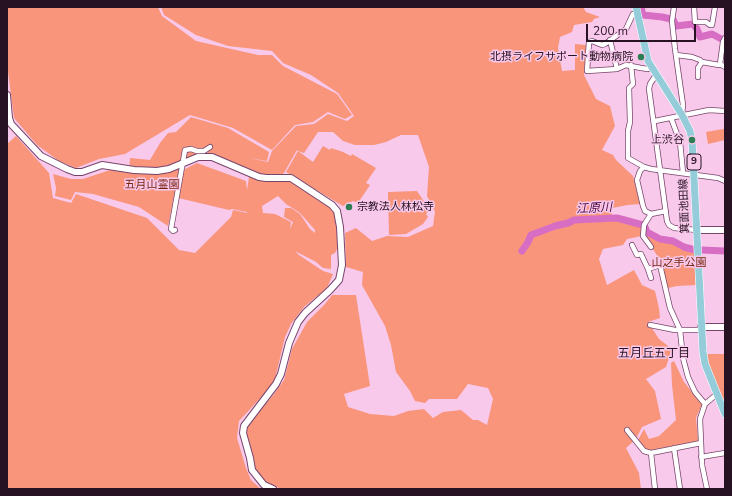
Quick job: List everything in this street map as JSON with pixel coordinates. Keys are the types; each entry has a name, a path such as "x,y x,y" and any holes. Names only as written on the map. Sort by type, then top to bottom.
{"main road":[{"name":"箕面池田線","path":"637,10 646,52 651,67 682,115 690,131 692,140 703,352 705,364 725,414"}],"street":[{"path":"694,7 696,22 706,22 712,25 715,7"},
{"path":"637,10 633,14 626,29 605,44 602,45 592,41 589,42 588,71 617,68 626,65 648,69 651,67"},
{"path":"674,10 672,22 683,105 682,115"},
{"path":"720,64 723,42 725,38"},
{"path":"610,40 617,68"},
{"path":"676,56 692,57 702,62 720,64 725,67"},
{"path":"698,76 698,68 702,62"},
{"path":"632,65 633,84 629,88 630,122 628,131 628,158 644,167 661,171 718,178 725,181"},
{"path":"656,75 650,84 649,89 655,121 667,221 669,225 674,228 725,230"},
{"path":"7,95 11,124 41,156 75,172 82,172 102,165 134,170 169,170 198,157 212,157 259,177 291,178 332,205 339,216 342,265 339,280 305,313 298,322 286,350 281,374 276,384 244,426 243,433 252,470 264,486 273,489"},
{"path":"655,121 709,110 725,110"},
{"path":"671,118 680,142 683,174"},
{"path":"175,230 173,231 171,229 185,150 191,149 197,151 210,147"},
{"path":"644,167 638,174 638,183 643,206 645,210 651,214 666,211"},
{"path":"651,214 644,226 643,236 651,247"},
{"path":"632,245 637,255 641,254 651,278"},
{"path":"648,269 660,265 670,308 680,330 683,358 690,382 695,392 705,404"},
{"path":"650,325 680,330 725,327"},
{"path":"707,489 701,457 700,420 705,404 717,394"},
{"path":"627,430 644,452 651,453 701,443"},
{"path":"674,448 680,489"},
{"path":"651,453 655,489"},
{"path":"701,457 725,453"}],"green space":[{"path":"7,7 158,7 162,16 196,41 258,55 272,55 283,66 337,94 352,115 345,119 328,112 313,122 295,125 272,150 233,128 190,115 125,154 99,159 76,168 59,161 37,145 14,118 7,64"},
{"path":"161,7 583,7 586,12 600,17 594,19 592,22 574,25 572,32 560,37 558,48 562,71 575,70 575,44 586,45 584,75 596,99 610,106 615,126 602,150 613,155 616,160 633,176 640,204 612,208 612,217 645,226 646,232 660,240 673,242 685,248 694,250 696,285 668,288 660,257 658,257 645,237 642,236 627,239 623,245 603,249 599,259 607,285 634,270 642,285 655,291 660,318 648,322 659,339 672,349 666,367 646,379 655,391 661,419 642,427 636,439 626,448 639,473 641,489 282,489 265,483 254,469 246,434 247,426 284,380 292,349 307,322 332,295 356,295 370,386 344,394 348,407 370,414 394,416 408,411 424,409 433,418 443,412 461,410 473,420 478,420 487,425 493,399 488,388 468,384 457,399 429,399 425,403 415,401 410,391 396,372 391,345 385,326 362,285 363,272 346,267 345,233 356,228 372,241 387,236 408,237 433,226 435,212 427,196 429,167 418,135 401,135 386,142 374,145 355,145 343,141 333,132 318,132 304,153 297,150 284,173 278,176 258,175 207,155 208,152 198,154 180,162 179,172 197,163 246,181 247,190 249,177 259,179 290,180 329,206 335,214 338,247 335,253 331,255 331,269 323,268 316,262 295,251 323,271 333,274 327,288 304,307 291,324 285,337 275,379 269,389 239,421 237,438 246,468 251,480 261,489 7,489 7,144 16,136 49,173 53,198 71,203 76,194 147,218 179,250 195,253 231,217 233,210 247,212 232,209 229,210 174,197 168,226 139,207 93,194 75,192 71,200 55,196 56,188 53,174 71,179 83,179 110,170 129,173 130,158 150,160 168,133 176,132 191,117 228,128 269,152 267,161 249,158 268,162 272,151 296,126 314,124 328,114 347,121 354,116 338,93 311,75 283,63 272,51 228,46 196,35 164,15","holes":["278,196 286,204 300,213 315,230 315,233 310,229 300,214 291,208 285,208 284,217 293,222 290,229 291,222 275,214 263,213 262,206"]},
{"path":"725,129 725,140 708,144 706,132"},
{"path":"323,146 330,150 331,148 351,156 352,154 376,168 366,183 370,185 358,203 353,201 343,206 286,172 298,151 313,162"},
{"path":"417,191 430,210 426,214 428,217 423,224 406,234 389,235 388,192"},
{"path":"706,354 725,354 725,398 722,399 709,367"},
{"path":"674,361 684,382 702,404 696,418 698,441 646,451 638,440 644,429 649,439 659,436 676,420 671,363"}],"waterway":[{"path":"641,7 643,15 671,19 674,21 676,26 693,24 700,37 712,34 725,41"},
{"name":"江原川","path":"522,251 531,235 555,226 574,220 617,218 643,225 647,232 660,239 673,241 684,247 695,250"},
{"name":"江原川","path":"702,250 725,251"}],"place":[{"name":"北摂ライフサポート動物病院","path":"641,57"},
{"name":"上渋谷","path":"692,140"},
{"name":"宗教法人林松寺","path":"349,207"}],"district":[{"name":"五月丘五丁目","path":"654,354"}],"park label":[{"name":"五月山霊園","path":"152,185"},
{"name":"山之手公園","path":"679,263"}]}
